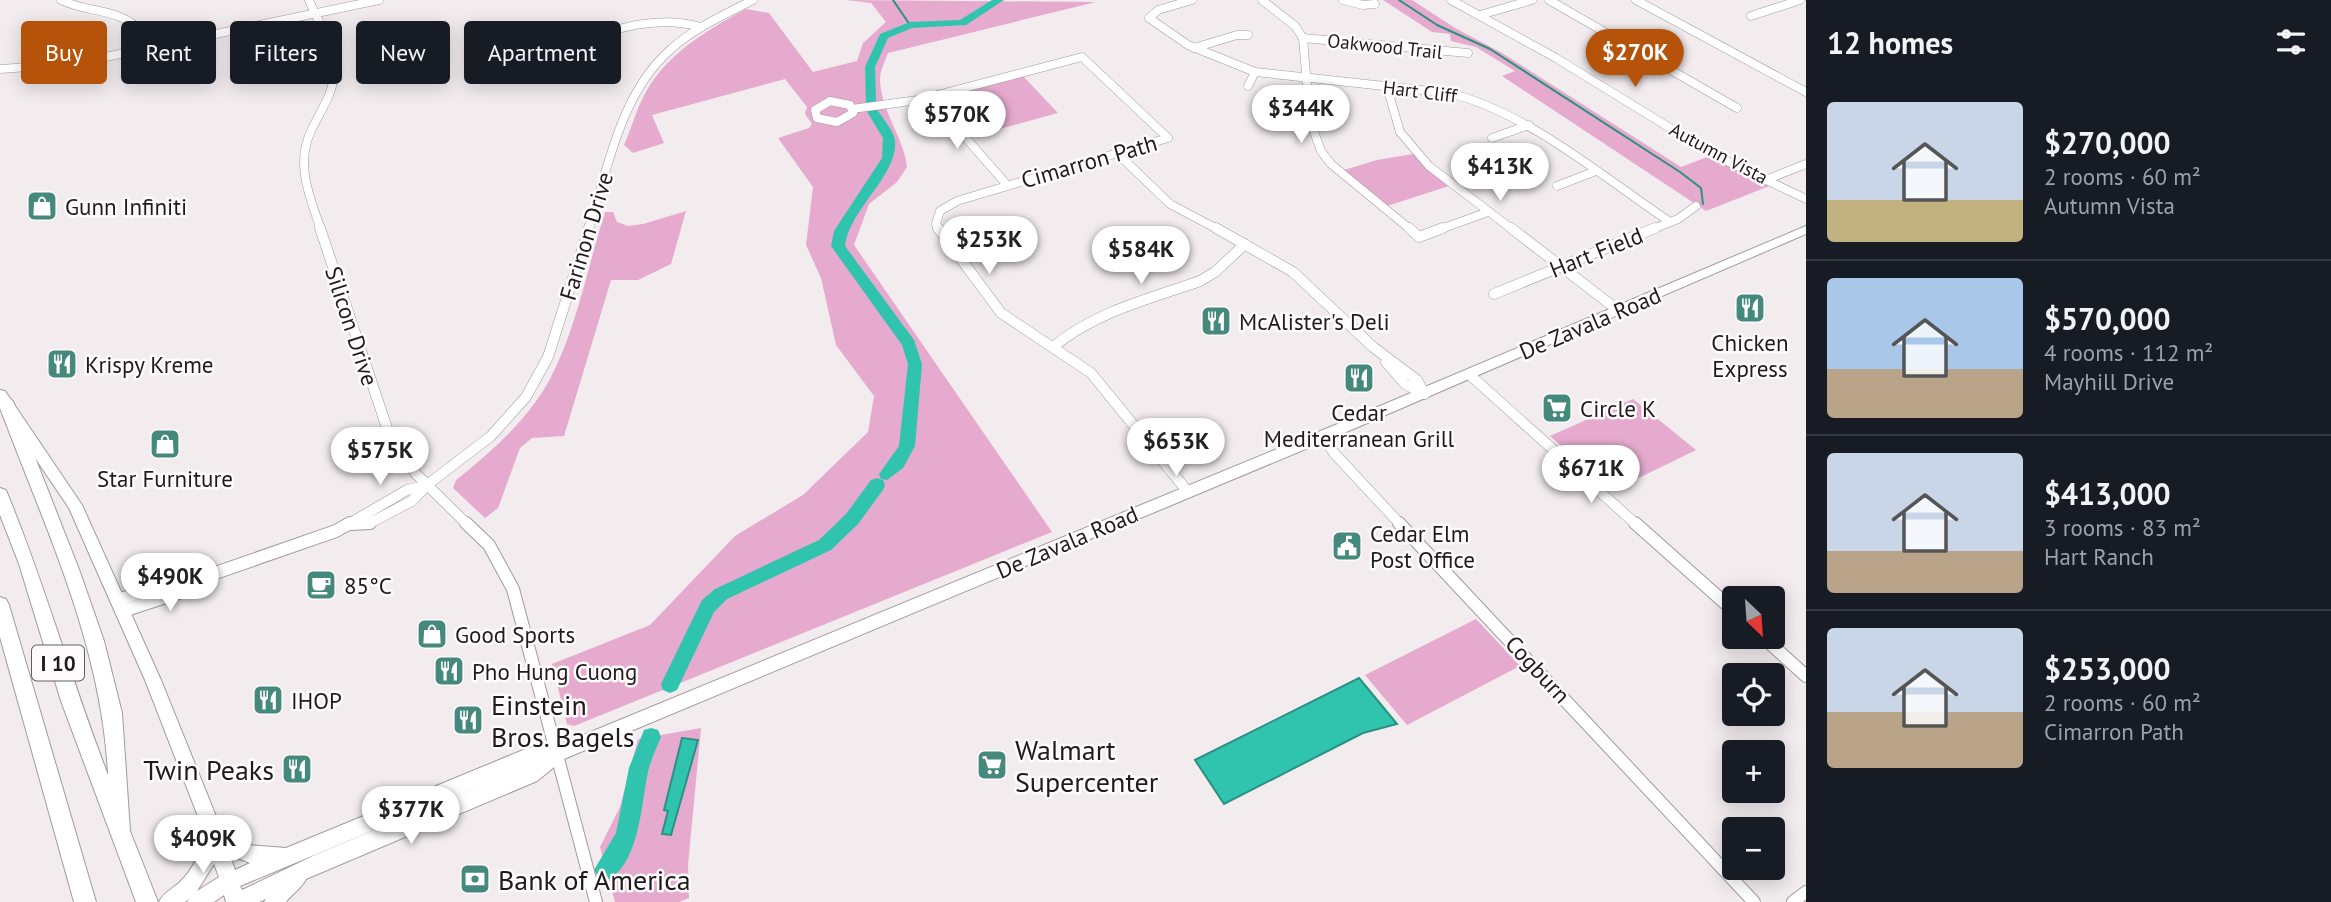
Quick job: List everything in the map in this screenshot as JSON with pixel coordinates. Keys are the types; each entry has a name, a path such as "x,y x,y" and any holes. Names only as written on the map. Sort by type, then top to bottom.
{"highway":[{"path":"2,398 51,522 72,567 105,676 115,731 121,829"},
{"name":"I 10","path":"0,495 28,564 70,702 147,902"},
{"name":"I 10","path":"0,605 85,902"},
{"path":"0,630 18,661"}],"main road":[{"name":"De Zavala Road","path":"197,902 230,881 528,757 559,753 1425,394 1806,230"},
{"path":"2,398 75,505 120,606 215,837 237,902"},
{"name":"De Zavala Road","path":"237,902 321,862 531,775 559,753"},
{"path":"215,837 246,854 291,856"},
{"path":"169,902 188,890 199,875 215,837"},
{"path":"274,902 286,886 321,862"}],"street":[{"path":"61,0 128,21"},
{"name":"Silicon Drive","path":"309,0 333,60 334,78 326,101 305,141 302,167 304,180 381,417 402,457 489,545 505,573 522,615 596,902"},
{"path":"216,34 379,0"},
{"name":"Farinon Drive","path":"120,606 184,591 198,579 352,524 368,524 412,501 427,485 491,436 526,397 548,357 629,102 661,59 701,27 753,0"},
{"name":"Hart Cliff","path":"1192,0 1158,9 1149,18 1194,48 1255,72 1469,97 1506,111 1670,222"},
{"path":"1262,0 1295,26 1303,38 1308,133 1331,164 1419,237 1488,212"},
{"path":"1343,0 1355,4 1376,4"},
{"name":"Autumn Vista","path":"1451,0 1556,58 1714,155 1806,199"},
{"path":"1480,15 1532,0"},
{"path":"1549,0 1737,108"},
{"path":"1636,0 1806,92"},
{"path":"1751,16 1800,0"},
{"path":"621,30 662,21 678,21 701,27"},
{"path":"1194,48 1237,35 1248,35"},
{"name":"Oakwood Trail","path":"1303,38 1468,53"},
{"path":"0,69 56,66 121,54"},
{"name":"Cimarron Path","path":"930,97 1082,57 1168,138 948,205 940,211 936,224 939,232 994,307 1083,366 1101,383 1188,492"},
{"path":"1248,86 1255,72"},
{"path":"1387,87 1395,120 1408,143 1429,166 1619,311"},
{"path":"852,109 930,97 1007,185"},
{"path":"1492,138 1528,125"},
{"path":"1117,153 1170,204 1293,272 1373,347 1405,384 1425,394"},
{"path":"1768,179 1806,164"},
{"path":"1557,186 1596,171"},
{"name":"Hart Field","path":"1494,293 1670,222 1696,205"},
{"path":"1053,347 1084,323 1203,279 1245,244"},
{"path":"1470,375 1722,600"},
{"name":"Cogburn","path":"1323,436 1334,453 1754,902"},
{"path":"1776,649 1806,676"},
{"path":"1793,902 1806,892"}],"shaded area":[{"path":"846,0 1096,2 888,53 880,76 881,90 902,145 907,167 897,182 869,204 854,245 1052,532 574,726 567,724 552,664 650,625 735,536 803,495 868,432 874,396 836,345 821,278 806,245 813,187 778,138 809,128 812,124 805,114 807,107 785,79 652,115 664,143 633,153 624,145 643,97 656,76 678,53 704,33 746,9 769,13 813,72 857,61 863,43 886,22 871,3"},
{"path":"1383,0 1412,0 1455,28 1502,53 1681,167 1710,156 1772,185 1706,211 1502,76 1515,71 1476,47 1451,41 1450,34 1432,32"},
{"path":"1023,76 1058,113 971,137 940,101 944,97"},
{"path":"1413,154 1449,186 1387,206 1344,170 1377,160"},
{"path":"686,211 671,264 638,280 611,280 564,436 532,438 520,448 498,508 485,518 453,488 456,480 520,422 550,379 574,319 605,212 613,212 617,222 628,226"},
{"path":"1633,399 1696,450 1612,491 1550,436"},
{"path":"1476,619 1520,666 1407,725 1365,675"},
{"path":"1359,678 1397,724 1363,733 1224,804 1195,760"},
{"path":"701,728 688,865 689,898 679,902 615,902 600,847 620,807 638,739"},
{"path":"682,738 698,740 671,835 662,834 668,811 664,810"}],"waterway":[{"path":"893,0 910,25"},
{"path":"870,102 870,67 884,36 910,25 962,23 999,0"},
{"path":"1399,0 1437,25 1490,49 1680,172 1701,188 1703,204"},
{"path":"872,110 889,138 888,158 840,231 838,246 909,344 915,364 907,446 897,464 887,474"},
{"path":"670,684 708,606 721,594 825,545 852,519 877,485"},
{"path":"605,870 626,834 639,768 651,737"}],"place":[{"name":"Gunn Infiniti","path":"42,206"},
{"name":"Chicken Express","path":"1750,308"},
{"name":"McAlister's Deli","path":"1216,321"},
{"name":"Krispy Kreme","path":"62,364"},
{"name":"Cedar Mediterranean Grill","path":"1359,378"},
{"name":"Circle K","path":"1557,408"},
{"name":"Star Furniture","path":"165,444"},
{"name":"Cedar Elm Post Office","path":"1347,546"},
{"name":"85°C","path":"321,585"},
{"name":"Good Sports","path":"432,634"},
{"name":"Pho Hung Cuong","path":"449,671"},
{"name":"IHOP","path":"268,700"},
{"name":"Einstein Bros. Bagels","path":"468,720"},
{"name":"Walmart Supercenter","path":"992,765"},
{"name":"Twin Peaks","path":"297,769"},
{"name":"Bank of America","path":"475,879"}]}
